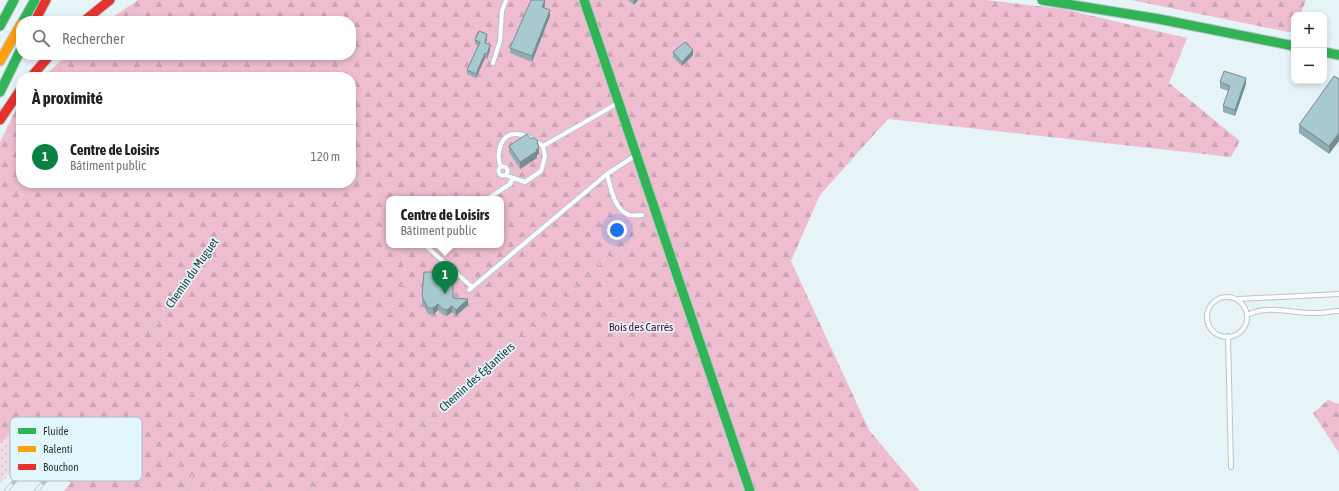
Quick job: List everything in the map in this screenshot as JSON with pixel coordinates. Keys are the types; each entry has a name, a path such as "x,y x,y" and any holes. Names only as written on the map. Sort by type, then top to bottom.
{"main road":[{"path":"0,26 14,0"},
{"path":"26,16 35,0"},
{"path":"38,16 46,0"},
{"path":"90,16 110,0"},
{"path":"584,0 750,491"},
{"path":"1042,0 1159,19 1291,45"},
{"path":"0,61 16,33"},
{"path":"1327,53 1339,56"},
{"path":"0,92 16,59"},
{"path":"35,72 45,60"},
{"path":"0,120 16,96"}],"lane":[{"path":"493,63 500,41 502,11 506,0"},
{"path":"542,146 618,103"},
{"path":"514,134 530,137 542,146 544,157 541,172 525,182 499,174 501,168 499,158 500,146 507,136 514,134"},
{"path":"428,248 470,288 607,174 636,155"},
{"path":"607,174 618,207 625,214 631,216 642,215"},
{"path":"492,196 510,184 513,178"},
{"path":"1237,299 1246,309 1247,322 1244,327 1234,335 1222,336 1216,333 1208,322 1207,315 1212,303 1224,297 1237,299 1339,294"},
{"path":"1247,315 1256,311 1276,310 1317,313 1339,310"},
{"path":"1228,336 1231,467"}],"path":[{"name":"Chemin du Muguet","path":"156,328 170,301 195,265 220,234 275,205 290,204 322,196 386,231"},
{"name":"Chemin des Églantiers","path":"422,426 508,350 599,264 639,232 642,215"},
{"path":"312,491 406,276 401,248"},
{"path":"599,264 641,435 669,491"},
{"path":"118,417 113,414 106,387 113,358 123,349 156,328 160,348 257,491"},
{"path":"344,417 391,427 422,426 420,480 408,491"},
{"path":"142,434 211,491"},
{"path":"579,491 641,435"},
{"path":"185,491 192,475"}],"shaded area":[{"path":"10,433 10,473 0,484 0,443"}],"green space":[{"name":"Bois des Carrés","path":"138,0 986,0 1063,9 1187,38 1169,83 1240,141 1231,157 888,119 820,195 791,261 869,430 920,491 64,491 71,483 69,481 142,481 142,417 10,417 10,434 0,443 0,142 16,109 16,188 356,188 356,72 48,72 62,60 356,60 356,16 114,16"},
{"path":"1131,0 1306,0 1301,12 1291,12 1291,33"},
{"path":"1328,400 1339,404 1339,453 1313,413"}],"building":[{"path":"531,0 545,0 542,7 550,10 532,56 510,48"},
{"path":"479,31 487,34 485,43 490,45 487,54 485,53 476,74 467,70 480,42 475,40"},
{"path":"685,42 693,50 682,62 673,52"},
{"path":"1224,71 1246,78 1235,110 1223,106 1230,86 1220,82"},
{"path":"1334,76 1339,79 1339,133 1329,146 1299,125"},
{"path":"527,134 530,138 534,138 538,141 537,143 539,147 536,150 537,151 520,162 509,146"},
{"path":"434,269 449,271 448,273 453,274 453,298 468,299 456,310 452,306 447,310 443,309 438,304 433,308 428,308 423,299 424,272 433,272"}],"railway":[{"path":"6,491 15,481"},
{"path":"36,491 45,481"}],"traffic: fast":[{"path":"0,26 14,0"},
{"path":"26,16 35,0"},
{"path":"584,0 750,491"},
{"path":"1042,0 1159,19 1291,45"},
{"path":"1327,53 1339,55"},
{"path":"0,92 16,59"}],"traffic: slow":[{"path":"0,61 16,33"}],"traffic: jam":[{"path":"38,16 46,0"},
{"path":"90,16 110,0"},
{"path":"35,72 46,60"},
{"path":"0,120 16,96"}],"place":[{"name":"Centre de Loisirs","path":"445,294"}]}
